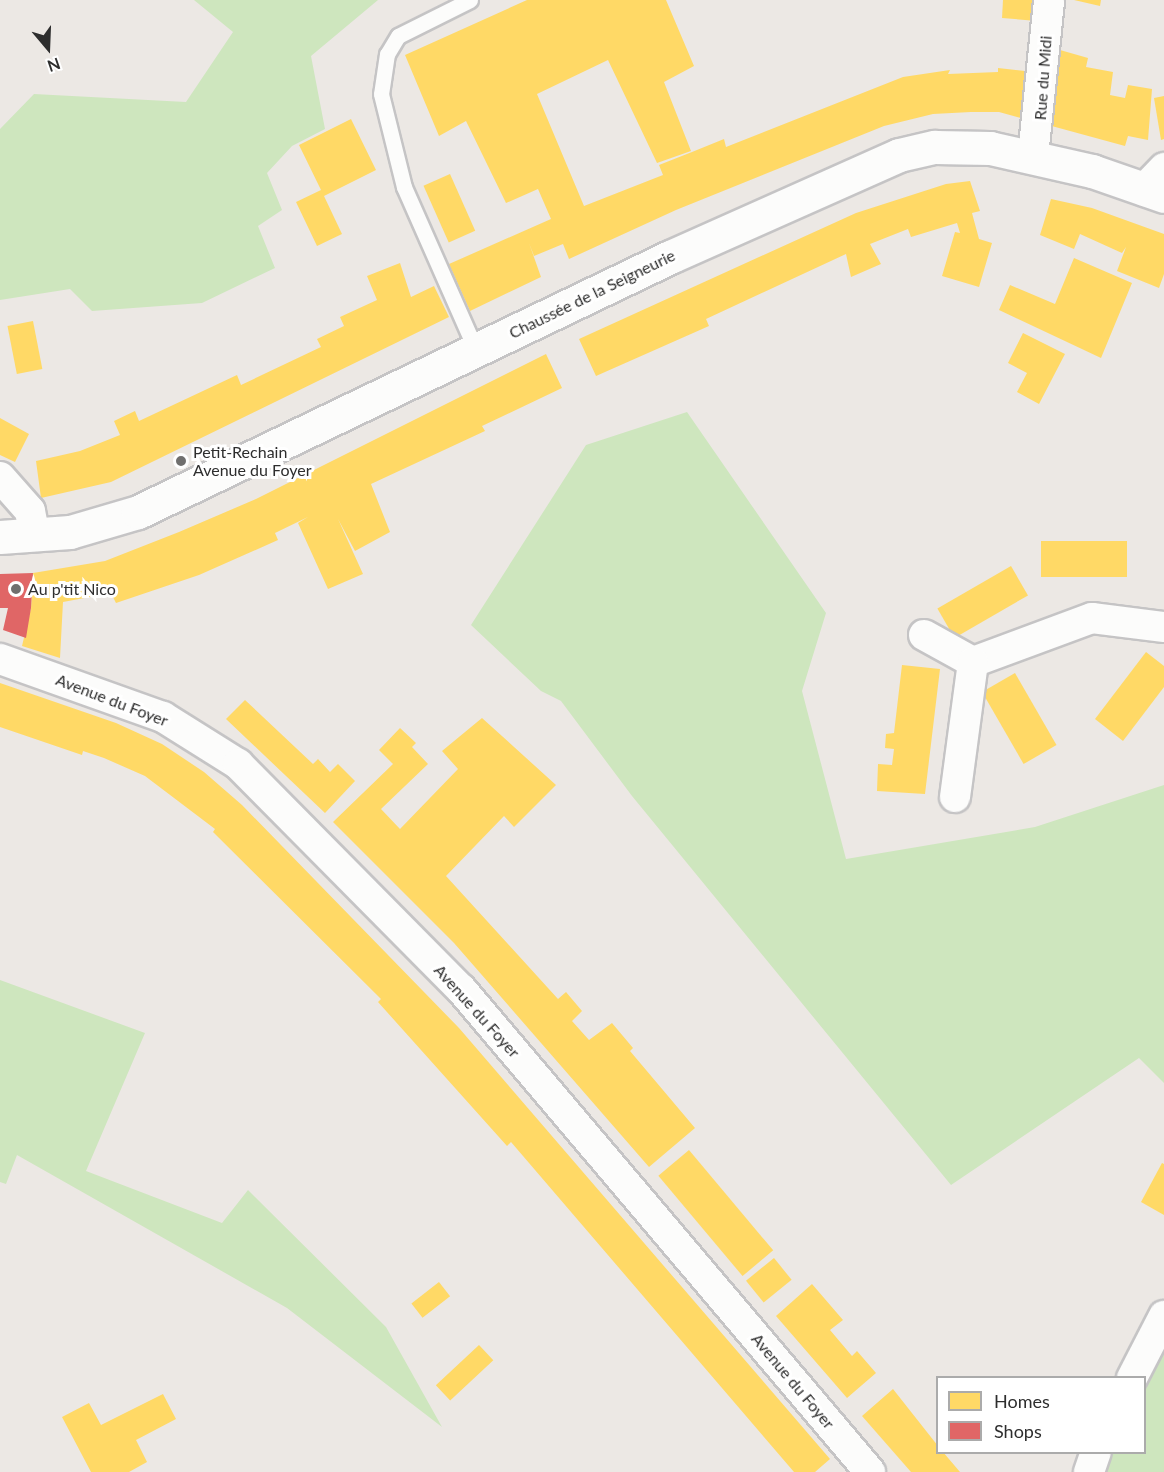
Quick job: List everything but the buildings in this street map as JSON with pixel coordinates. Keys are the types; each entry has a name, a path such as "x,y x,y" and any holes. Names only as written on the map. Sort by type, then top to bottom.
{"main road":[{"name":"Chaussée de la Seigneurie","path":"0,537 70,532 138,512 670,257 899,155 961,146 1034,156 1158,185"}],"street":[{"name":"Rue du Midi","path":"1034,156 1049,0"},
{"path":"0,477 30,511 35,536"},
{"path":"924,635 973,662 1092,618 1164,627"},
{"name":"Avenue du Foyer","path":"0,659 163,717 238,764 461,989 866,1470"},
{"path":"955,797 973,662"},
{"path":"1133,1376 1164,1316"},
{"path":"1089,1472 1095,1454"}],"lane":[{"path":"470,0 398,36 387,54 381,94 404,187 476,350"}],"green space":[{"path":"194,0 378,0 311,56 325,129 292,146 267,173 282,210 258,226 275,268 202,303 92,311 70,289 0,300 0,129 34,94 186,102 233,32"},
{"path":"687,412 826,613 802,691 846,859 1035,827 1164,785 1164,1083 1139,1058 951,1185 632,796 561,701 541,691 471,625 586,445"},
{"path":"0,980 145,1033 86,1171 222,1223 248,1190 386,1327 442,1427 287,1308 17,1155 6,1184 0,1182"},
{"path":"1164,1339 1164,1472 1100,1472 1105,1454 1146,1454 1145,1376"}],"place":[{"name":"Petit-Rechain Avenue du Foyer","path":"181,461"},
{"name":"Au p'tit Nico","path":"16,589"}]}
